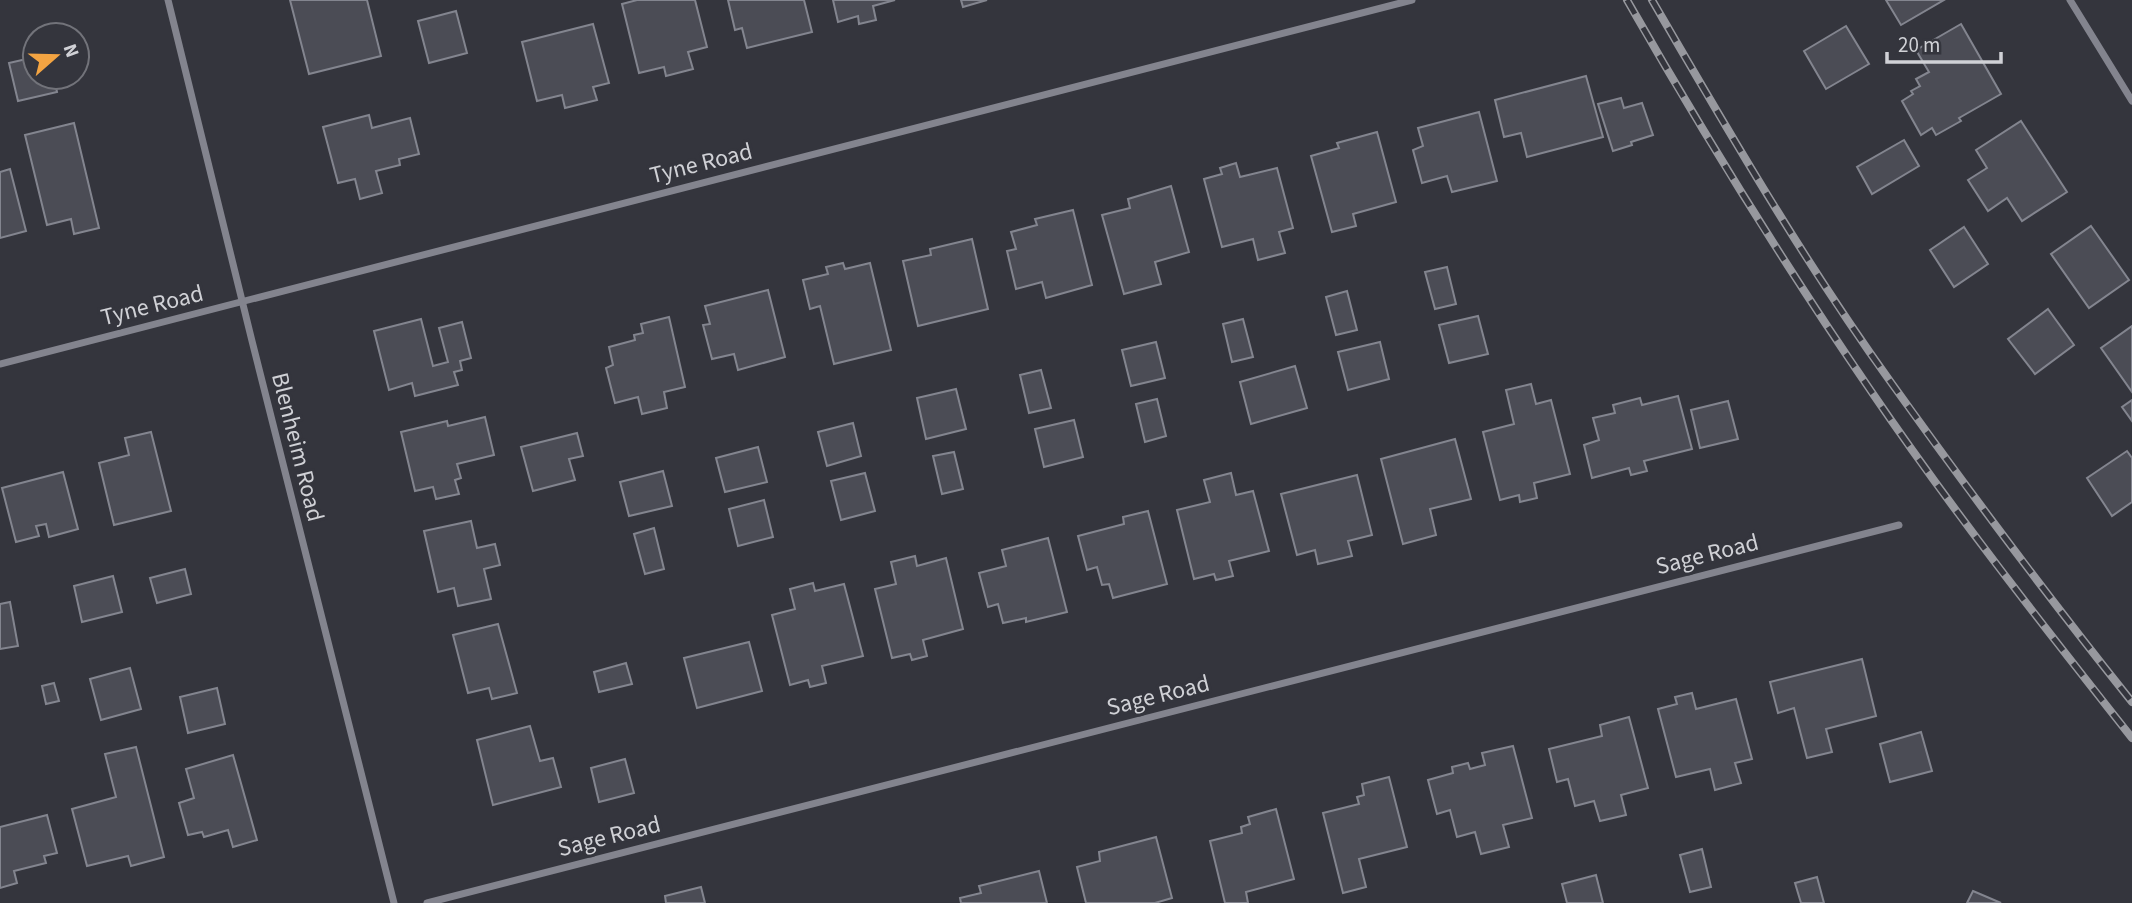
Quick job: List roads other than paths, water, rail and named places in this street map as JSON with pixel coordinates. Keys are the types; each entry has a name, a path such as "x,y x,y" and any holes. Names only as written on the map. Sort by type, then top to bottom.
{"street":[{"name":"Blenheim Road","path":"168,0 394,903"},
{"name":"Tyne Road","path":"0,364 1412,0"},
{"path":"2070,0 2132,101"},
{"name":"Sage Road","path":"427,903 1899,525"}],"railway":[{"path":"1627,0 1745,198 1871,391 1965,523 2132,738"},
{"path":"1652,0 1766,194 1858,335 1979,503 2132,702"}]}
